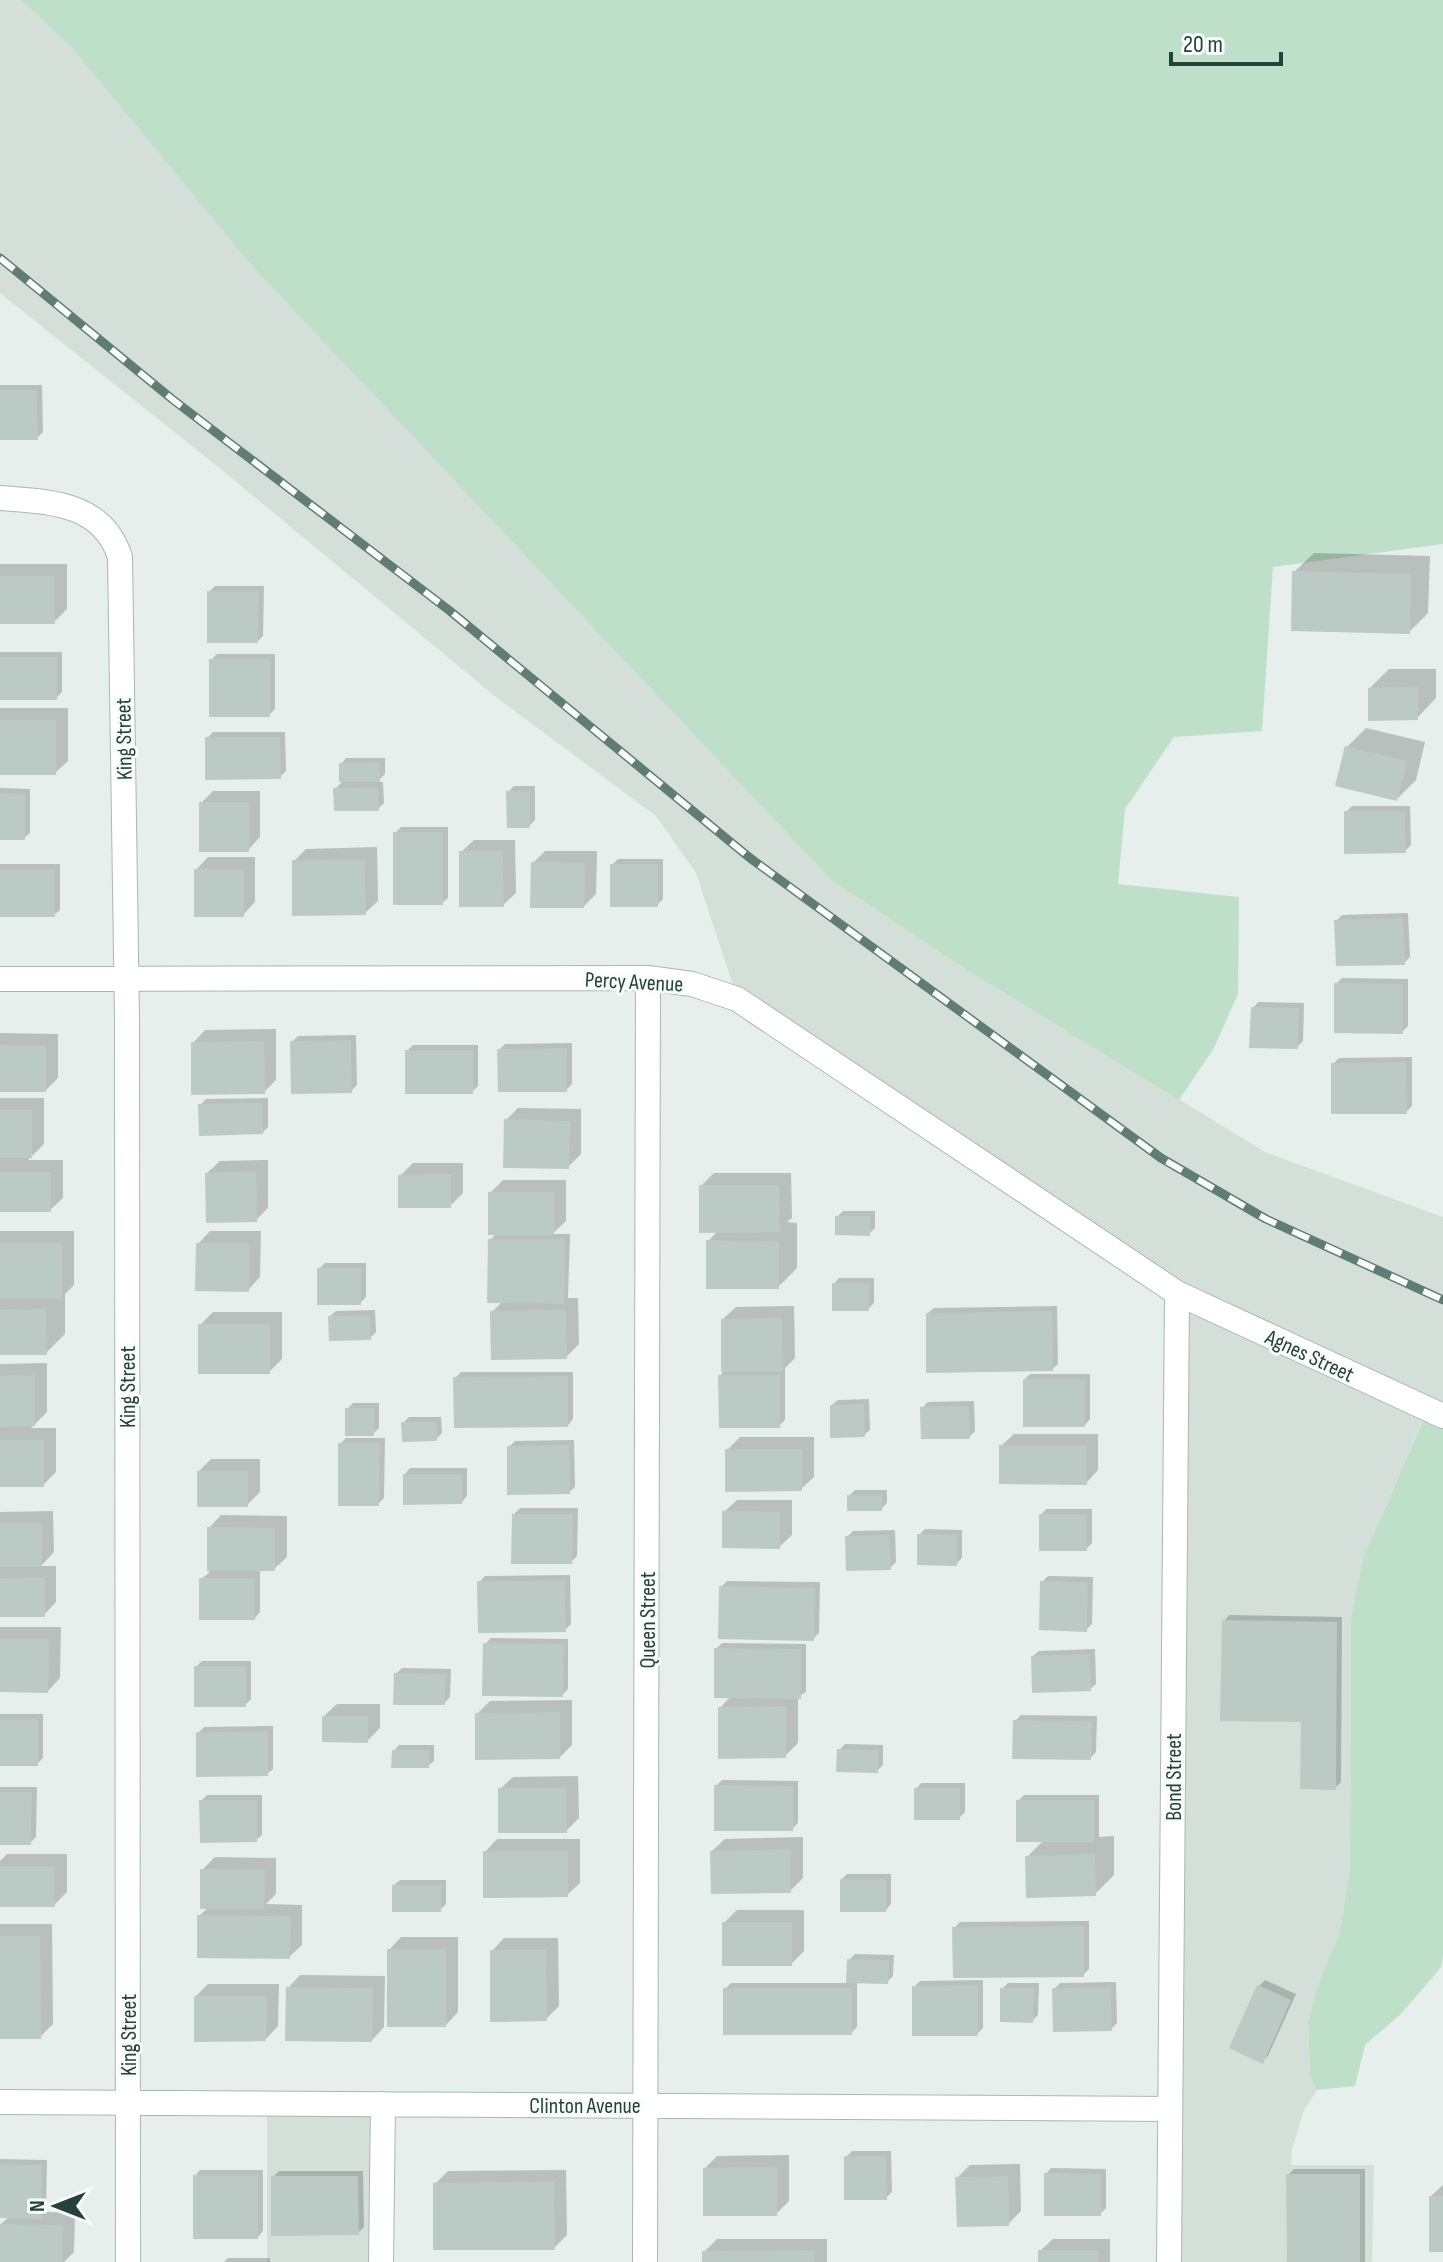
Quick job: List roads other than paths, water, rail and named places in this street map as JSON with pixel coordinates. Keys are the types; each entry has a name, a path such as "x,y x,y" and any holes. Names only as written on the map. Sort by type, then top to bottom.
{"street":[{"name":"King Street","path":"0,498 69,507 97,520 114,537 120,557 127,980 128,2262"},
{"name":"Percy Avenue","path":"0,979 648,978 692,984 737,999 1177,1293"},
{"name":"Queen Street","path":"645,2262 648,978"},
{"name":"Agnes Street","path":"1177,1293 1443,1416"},
{"name":"Bond Street","path":"1169,2262 1177,1293"},
{"name":"Clinton Avenue","path":"0,2102 1170,2109"},
{"path":"381,2262 383,2104"}],"railway":[{"path":"0,258 172,399 450,611 750,858 1161,1158 1266,1219 1443,1300"}]}
